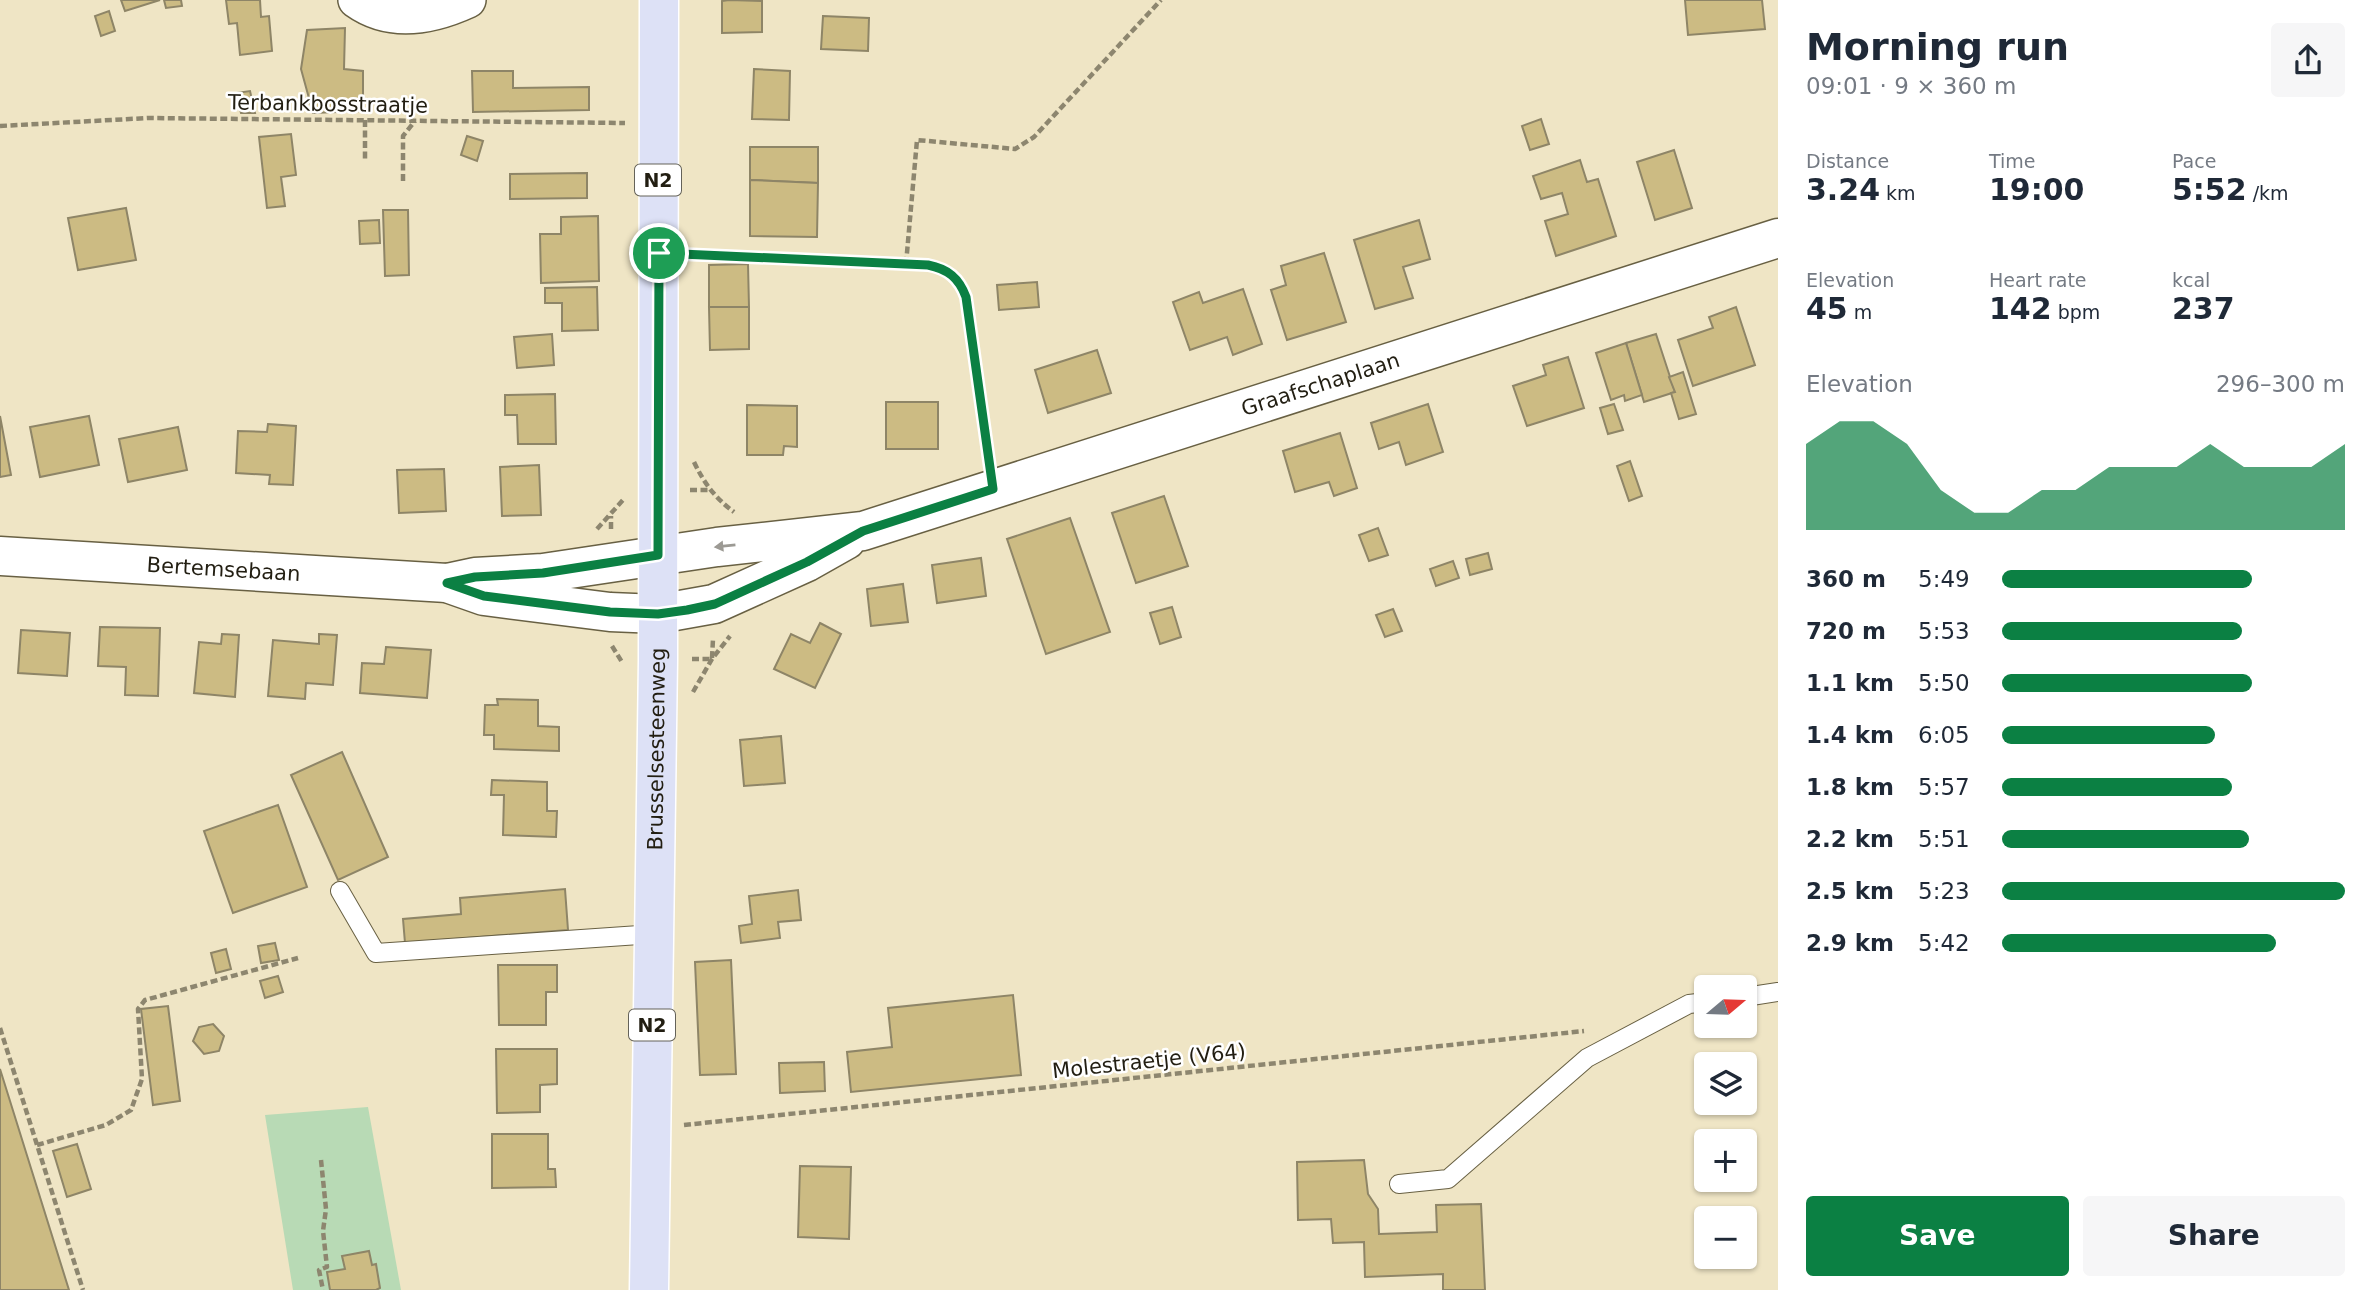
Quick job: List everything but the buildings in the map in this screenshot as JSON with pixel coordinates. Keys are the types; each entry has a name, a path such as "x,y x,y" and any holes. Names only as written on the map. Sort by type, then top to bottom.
{"main road":[{"name":"Brusselsesteenweg","path":"649,1290 658,614 659,0"}],"street":[{"path":"356,0 383,14 403,17 425,16 468,0"},
{"name":"Graafschaplaan","path":"658,614 715,604 807,562 863,531 1778,238"},
{"name":"Graafschaplaan","path":"658,555 863,531"},
{"name":"Bertemsebaan","path":"0,556 447,583 475,577 543,573 658,555"},
{"name":"Bertemsebaan","path":"447,583 484,596 610,612 658,614"}],"lane":[{"path":"340,891 376,953 654,934"},
{"path":"1757,995 1778,992"},
{"path":"1399,1184 1448,1178 1587,1058 1694,1003"}],"path":[{"path":"906,264 918,140 1015,149 1034,137 1161,0"},
{"name":"Terbankbosstraatje","path":"0,126 149,118 657,123"},
{"path":"365,120 365,162"},
{"path":"402,181 403,136 415,121"},
{"path":"659,253 928,265 944,270 958,280 966,297 993,489"},
{"path":"37,1145 106,1125 131,1110 142,1079 138,1009 145,1000 298,958"},
{"path":"0,1028 83,1290"},
{"name":"Molestraetje (V64)","path":"650,1129 1596,1030"},
{"path":"321,1160 326,1209 323,1230 327,1267 319,1270 323,1290"}],"green space":[{"path":"368,1107 401,1290 376,1290 380,1287 376,1265 372,1265 369,1251 342,1256 345,1269 327,1272 330,1290 293,1290 265,1115"}],"route":[{"path":"659,253 928,265 951,274 958,280 966,297 993,489 863,531 807,562 715,604 687,610 658,614 610,612 484,596 447,583 475,577 543,573 658,555 659,253"}]}
